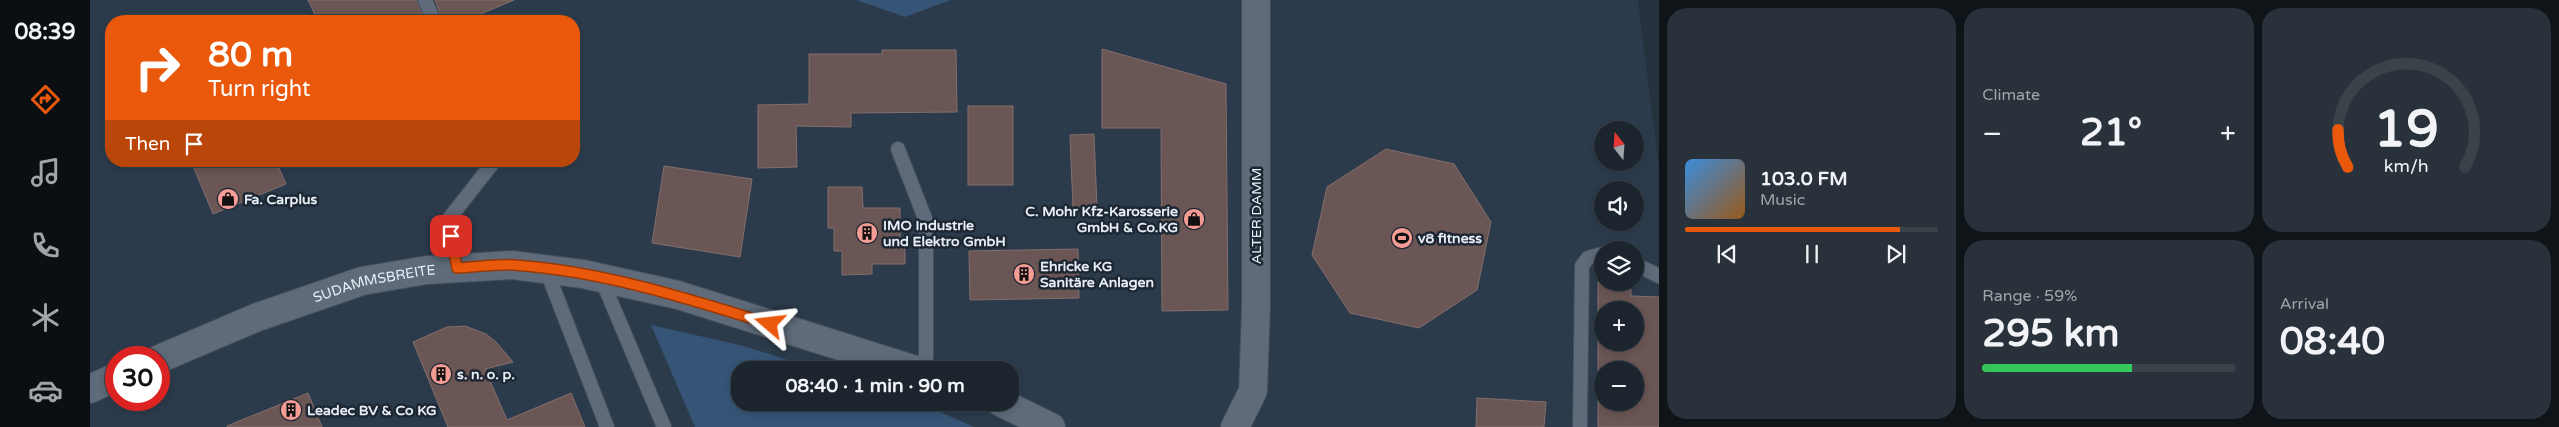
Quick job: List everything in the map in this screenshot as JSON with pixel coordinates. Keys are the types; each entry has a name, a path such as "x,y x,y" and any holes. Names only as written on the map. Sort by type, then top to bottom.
{"street":[{"name":"ALTER DAMM","path":"1235,427 1253,391 1256,307 1256,0"},
{"name":"SUDAMMSBREITE","path":"170,354 255,318 362,281 428,270 512,265 601,278 678,295 887,361"},
{"path":"90,388 105,382"},
{"path":"1019,411 1052,427"}],"lane":[{"path":"425,0 431,15"},
{"path":"898,149 926,220 926,361"},
{"path":"457,268 448,220 490,167"},
{"path":"1580,427 1582,266 1588,258 1594,256"},
{"path":"1644,268 1659,276"},
{"path":"546,269 606,427"},
{"path":"601,278 664,427"}],"shaded area":[{"path":"90,0 856,0 905,17 951,0 1638,0 1659,168 1659,427 90,427"},
{"path":"856,0 951,0 905,17"},
{"path":"651,325 744,346 791,361 731,361 731,411 938,411 974,427 695,427"}],"building":[{"path":"308,0 416,0 422,15 315,15"},
{"path":"435,0 514,0 478,15 441,15"},
{"name":"C. Mohr Kfz-Karosserie GmbH & Co.KG","path":"1102,49 1226,84 1228,310 1162,311 1161,128 1102,128"},
{"path":"882,50 956,50 957,112 851,113 851,127 796,126 797,167 758,168 758,105 809,104 809,54 882,54"},
{"path":"968,106 1013,106 1013,185 968,185"},
{"path":"1094,134 1097,208 1073,209 1070,135"},
{"name":"v8 fitness","path":"1386,149 1454,164 1491,222 1477,290 1419,328 1350,313 1312,255 1327,187"},
{"path":"664,166 752,179 740,257 652,243"},
{"name":"Fa. Carplus","path":"193,167 279,167 286,184 213,214"},
{"name":"IMO Industrie und Elektro GmbH","path":"828,187 862,187 863,208 900,208 900,238 905,238 905,264 872,264 872,274 842,275 842,251 834,251 834,228 828,228"},
{"name":"Ehricke KG Sanitäre Anlagen","path":"1078,249 1079,298 970,300 969,251"},
{"path":"1598,291 1631,291 1631,296 1659,297 1659,427 1598,427 1598,411 1644,411 1644,361 1598,361 1598,351 1644,351 1644,301 1598,301"},
{"name":"s. n. o. p.","path":"465,326 486,334 496,342 513,362 485,369 507,420 571,393 585,427 448,427 413,342 447,327"},
{"name":"Leadec BV & Co KG","path":"308,393 322,427 227,427 227,426"},
{"path":"1477,398 1546,402 1544,427 1476,427"}],"place":[{"name":"Fa. Carplus","path":"228,199"},
{"name":"C. Mohr Kfz-Karosserie GmbH & Co.KG","path":"1194,219"},
{"name":"IMO Industrie und Elektro GmbH","path":"867,233"},
{"name":"v8 fitness","path":"1402,238"},
{"name":"Ehricke KG Sanitäre Anlagen","path":"1024,274"},
{"name":"s. n. o. p.","path":"441,374"},
{"name":"Leadec BV & Co KG","path":"291,410"}],"route":[{"path":"451,236 457,268 512,265 582,274 678,295 770,324"}]}
